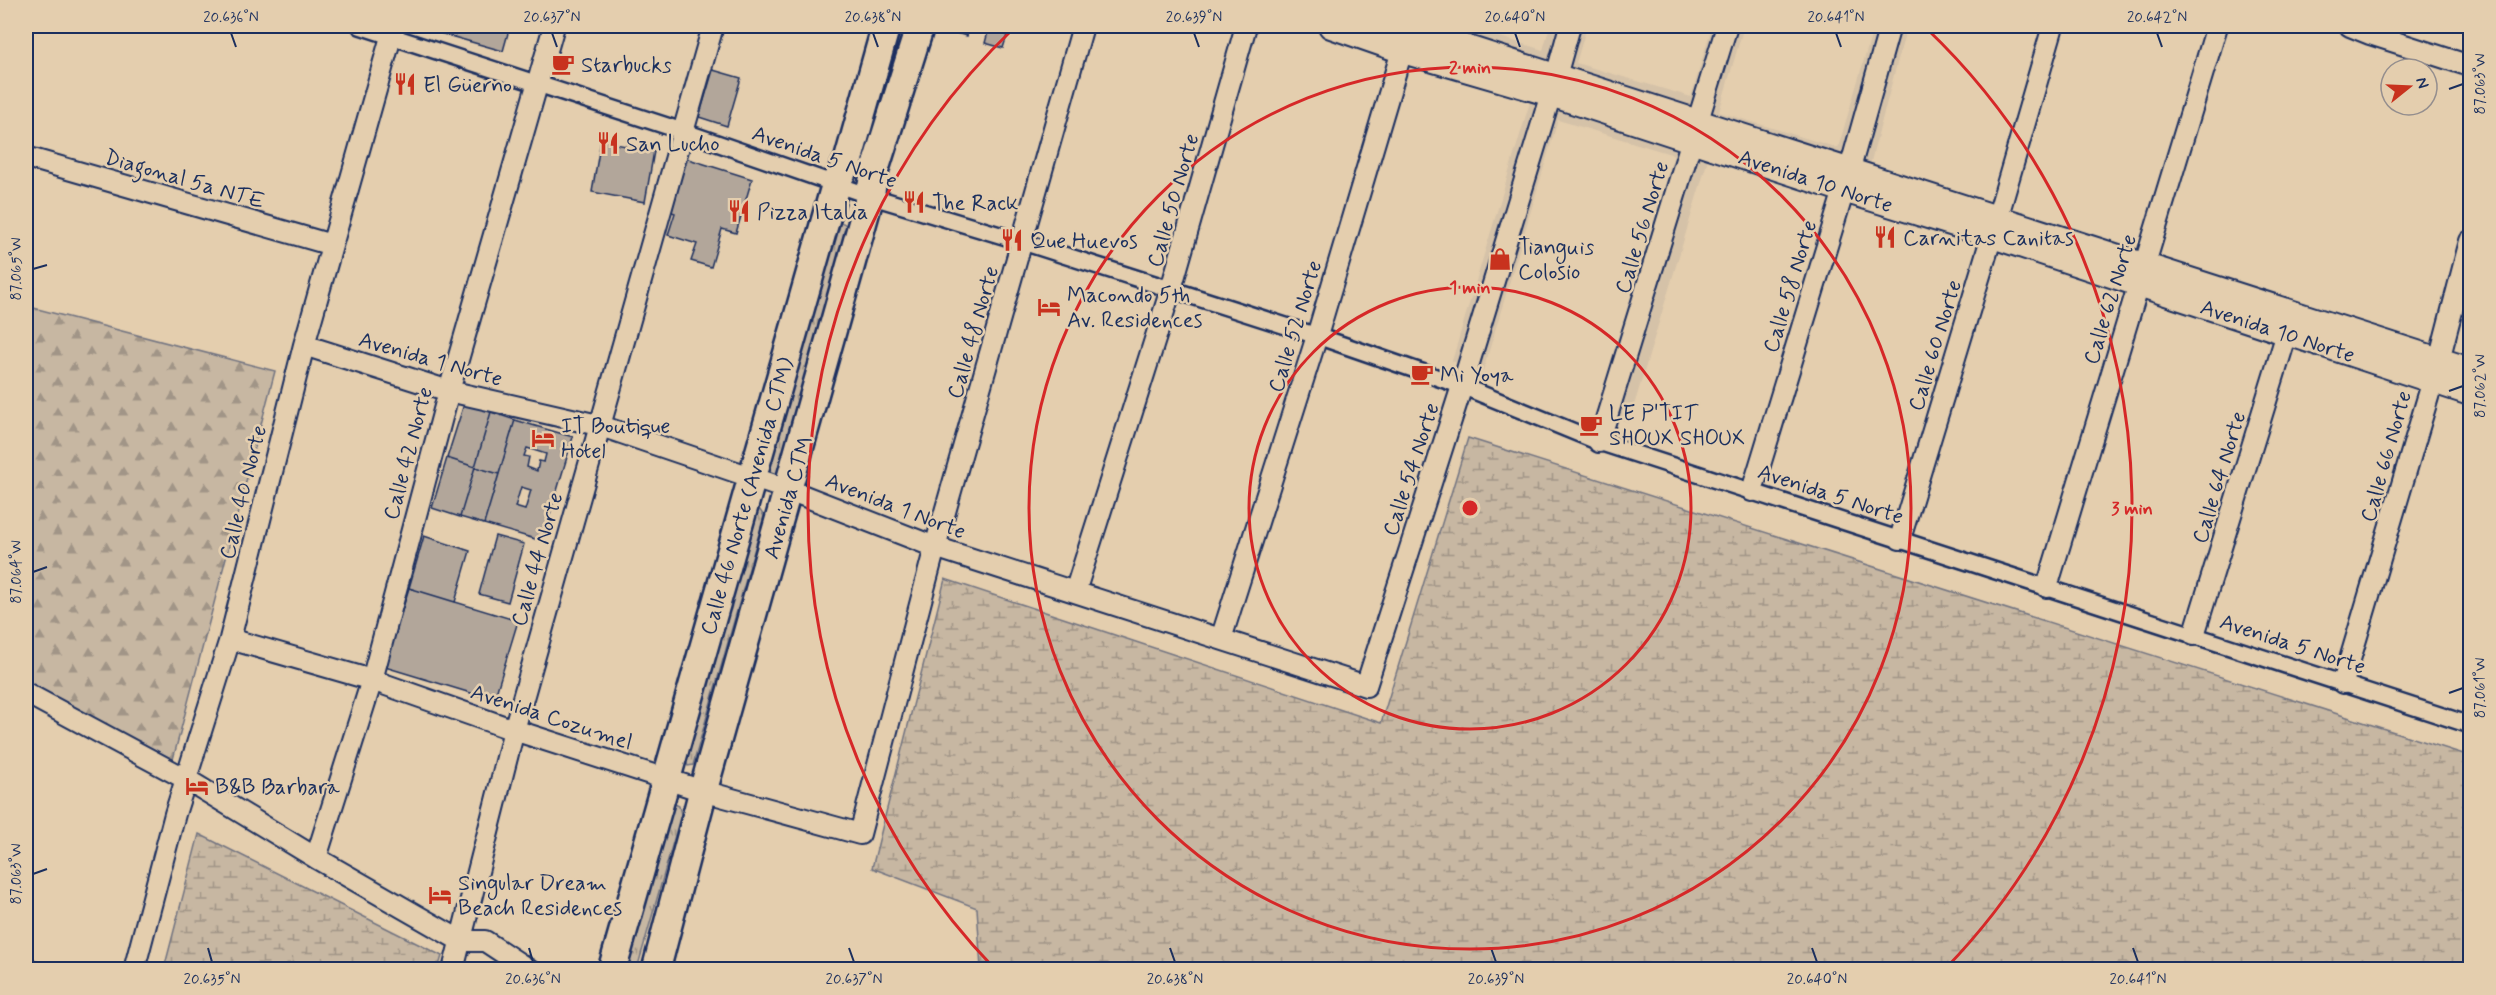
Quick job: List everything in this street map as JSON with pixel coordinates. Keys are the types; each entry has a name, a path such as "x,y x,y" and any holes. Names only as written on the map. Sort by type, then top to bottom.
{"main road":[{"name":"Calle 46 Norte (Avenida CTM)","path":"612,969 752,476 886,26"},
{"name":"Avenida CTM","path":"656,969 703,791 870,196 875,169 920,26"}],"street":[{"name":"Avenida 5 Norte","path":"360,26 392,31 536,84 682,131 842,172 870,196 1023,242 1317,336 1462,387 1599,442 2470,724"},
{"name":"Calle 42 Norte","path":"316,858 372,680 449,391 554,26"},
{"name":"Calle 44 Norte","path":"453,969 514,730 598,425 713,26"},
{"name":"Calle 48 Norte","path":"860,834 935,547 1083,26"},
{"name":"Calle 50 Norte","path":"1075,592 1171,289 1246,26"},
{"name":"Avenida 10 Norte","path":"1331,26 1404,33 1553,85 2436,370 2470,393"},
{"name":"Calle 54 Norte","path":"1366,686 1462,387 1569,26"},
{"name":"Calle 56 Norte","path":"1599,442 1727,26"},
{"name":"Calle 58 Norte","path":"1752,491 1890,26"},
{"name":"Calle 60 Norte","path":"1900,539 1995,227 2053,26"},
{"name":"Calle 62 Norte","path":"2047,587 2217,26"},
{"path":"2350,26 2371,30 2470,66"},
{"name":"Calle 40 Norte","path":"134,969 186,779 230,639 304,345 392,31"},
{"name":"Calle 52 Norte","path":"1221,639 1317,336 1404,33"},
{"name":"Diagonal 5a NTE","path":"26,157 332,245"},
{"path":"842,172 875,169"},
{"name":"Calle 66 Norte","path":"2343,683 2436,370 2470,241"},
{"name":"Avenida 10 Norte","path":"2141,274 2288,333 2436,370 2470,370"},
{"name":"Calle 64 Norte","path":"2194,635 2288,333"},
{"name":"Avenida 1 Norte","path":"304,345 449,391 598,425 752,476 935,547 1366,686"},
{"name":"Avenida Cozumel","path":"230,639 372,680 514,730 703,791 860,834"},
{"path":"26,693 186,779 316,858 461,941 485,941 529,969"},
{"path":"26,967 30,969"}],"shaded area":[{"path":"1438,26 1464,26 1543,50 1550,26 1587,26 1576,63 1691,97 1712,26 1744,26 1719,112 1838,148 1874,26 1907,26 1870,165"},
{"name":"Tianguis Colosio","path":"1530,102 1709,156 1629,422 1598,413 1674,155 1558,120 1483,371 1452,361"}],"green space":[{"path":"897,26 909,26 867,157 863,157 860,153"},
{"path":"836,223 843,223 849,227 778,471 775,474 767,471"},
{"path":"26,306 275,371 171,767 26,683"},
{"path":"1468,438 2470,756 2470,969 981,969 977,908 872,868 945,579 1381,723"},
{"path":"759,509 764,516 693,765 688,766 685,759 753,512"},
{"path":"673,803 679,806 681,814 637,969 623,970"},
{"path":"199,834 442,956 438,969 164,969"}],"building":[{"path":"415,26 510,26 503,51"},
{"path":"942,26 970,26 967,36 941,29"},
{"path":"970,26 1010,26 1003,48 985,43 988,32"},
{"path":"713,70 741,78 727,126 699,117"},
{"path":"602,134 617,137 615,144 654,151 645,202 592,192"},
{"path":"682,157 752,179 736,233 722,229 711,267 691,261 697,244 668,235 675,213 663,209"},
{"path":"464,404 491,412 475,467 447,458"},
{"path":"491,412 515,420 499,474 475,467"},
{"path":"515,420 573,437 542,541 484,524","holes":["527,448 546,454 544,462 539,461 537,471 527,467 529,457 524,456","521,487 531,490 525,510 515,507"]},
{"path":"447,458 475,467 460,517 432,508"},
{"path":"475,467 499,474 484,524 460,517"},
{"path":"424,536 470,551 455,602 409,588"},
{"path":"495,536 524,544 508,602 479,594"},
{"path":"409,588 518,621 494,700 385,667"}],"place":[{"name":"Starbucks","path":"563,64"},
{"name":"El Güerno","path":"405,84"},
{"name":"San Lucho","path":"608,143"},
{"name":"The Rack","path":"914,202"},
{"name":"Pizza Italia","path":"739,211"},
{"name":"Carnitas Canitas","path":"1885,237"},
{"name":"Que Huevos","path":"1012,240"},
{"name":"Tianguis Colosio","path":"1500,259"},
{"name":"Macondo 5th Av. Residences","path":"1049,307"},
{"name":"Mi Yoya","path":"1422,374"},
{"name":"LE P'TIT SHOUX SHOUX","path":"1591,425"},
{"name":"IT Boutique Hotel","path":"543,438"},
{"name":"B&B Barbara","path":"197,786"},
{"name":"Singular Dream Beach Residences","path":"440,895"}]}
